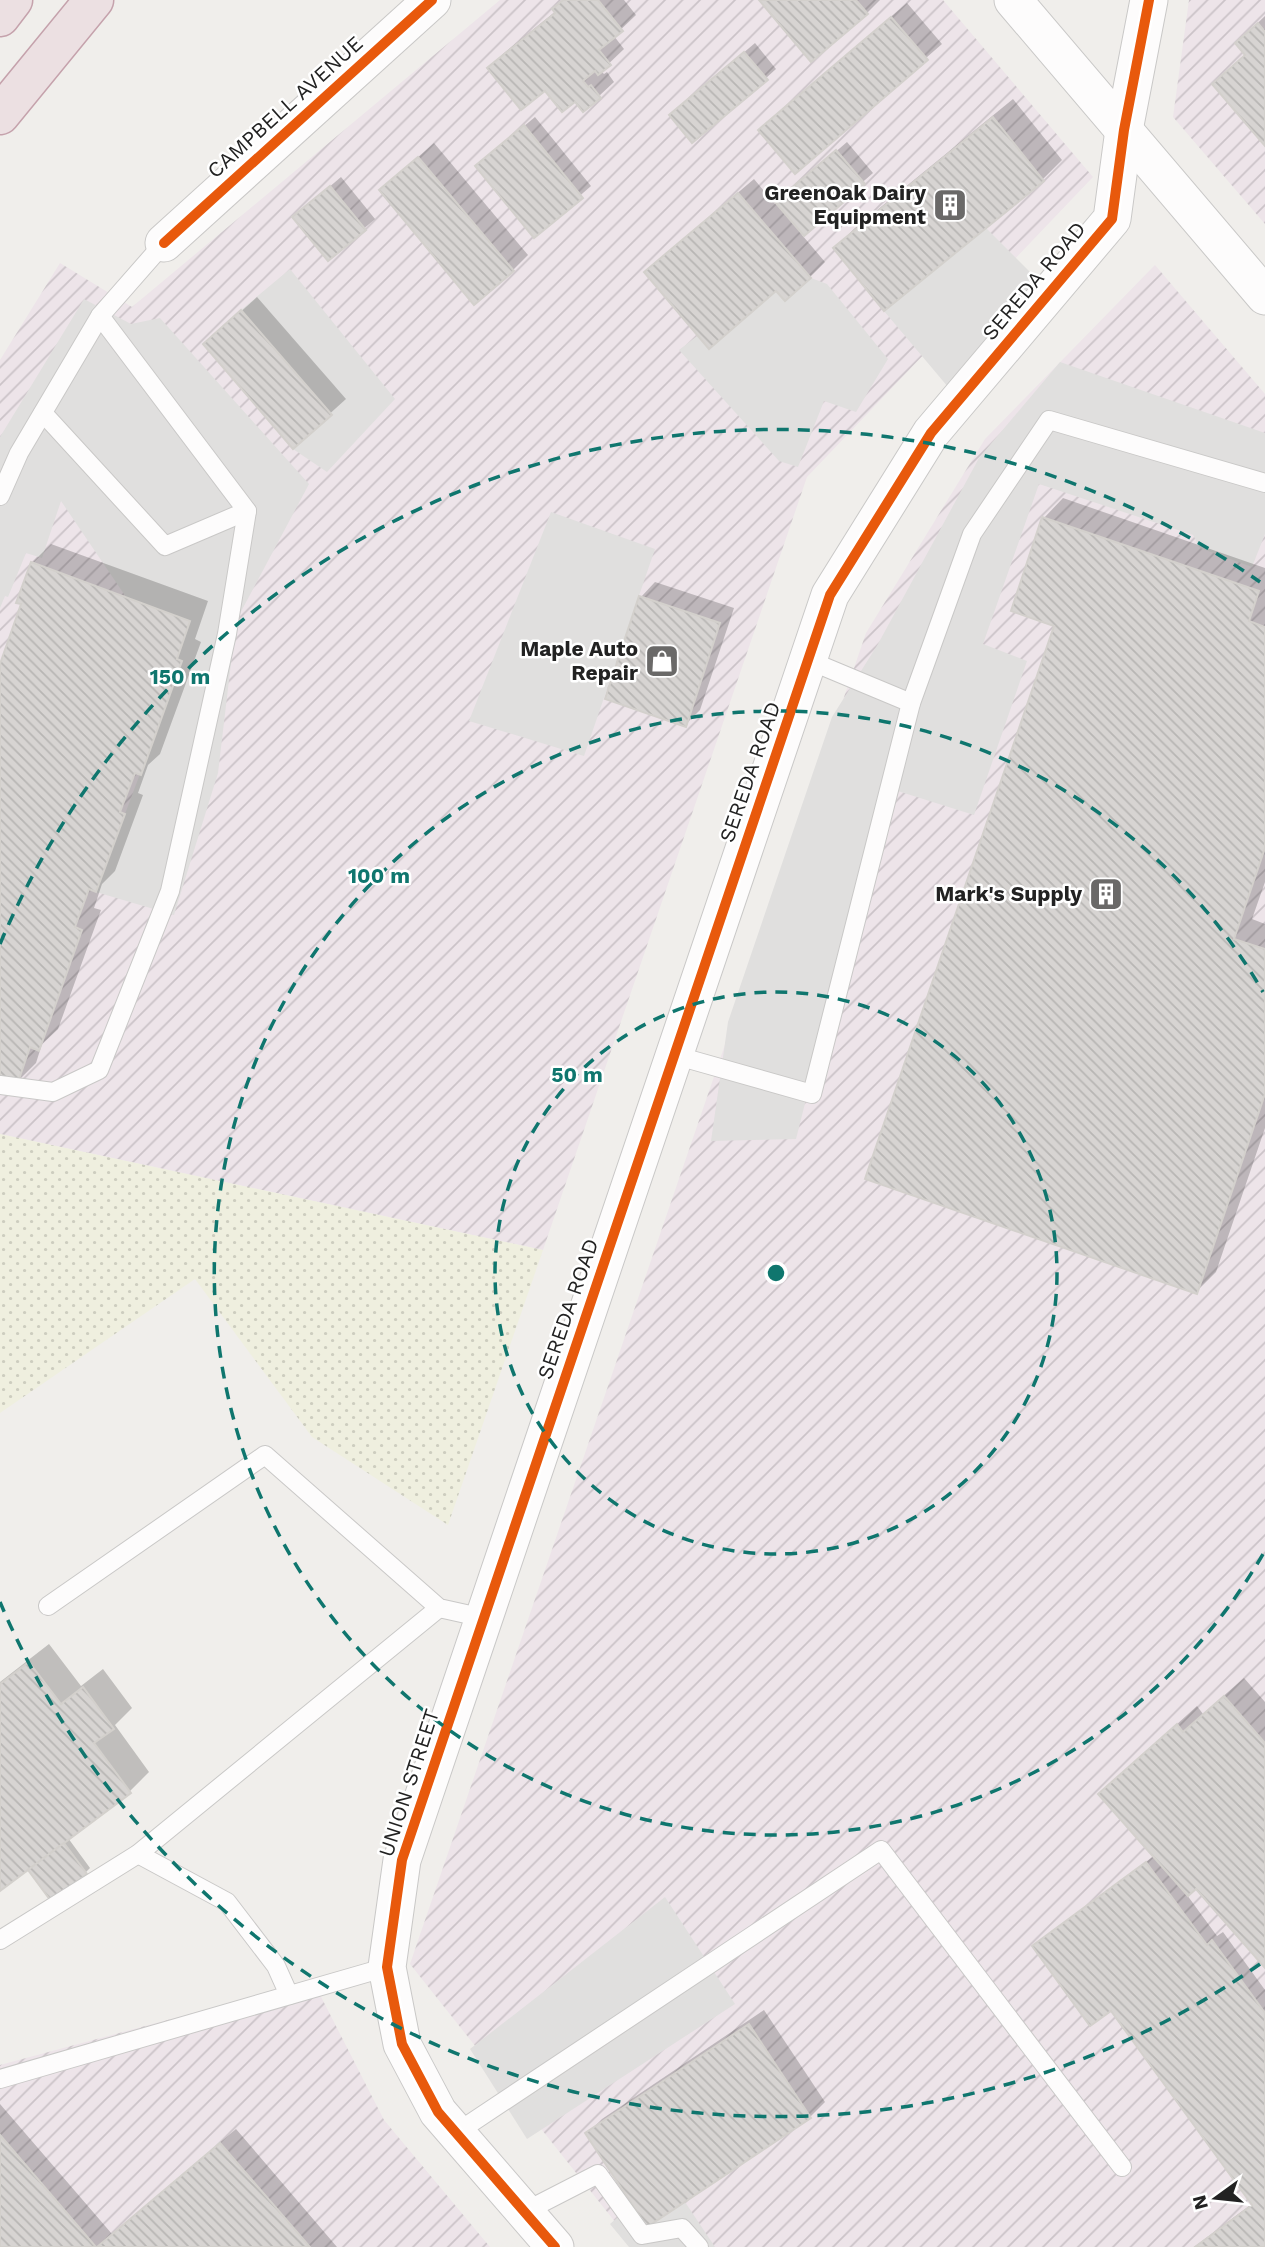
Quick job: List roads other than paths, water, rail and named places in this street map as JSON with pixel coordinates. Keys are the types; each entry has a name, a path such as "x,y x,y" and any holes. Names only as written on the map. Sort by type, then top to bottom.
{"highway":[{"path":"0,17 13,0"},
{"path":"0,115 94,0"}],"street":[{"name":"CAMPBELL AVENUE","path":"164,243 432,0"},
{"path":"1013,0 1265,296"},
{"name":"SEREDA ROAD","path":"484,1618 830,595 931,433 1112,219 1124,130 1149,0"},
{"name":"UNION STREET","path":"484,1618 402,1860 387,1967 402,2043 438,2112 555,2247"}],"lane":[{"path":"0,496 19,453 100,316 164,243"},
{"path":"0,1085 53,1092 99,1070 170,891 228,634 247,511 100,316"},
{"path":"43,413 165,546 247,511"},
{"path":"674,1055 812,1094 911,704 972,534 1049,420 1265,483"},
{"path":"808,660 911,704"},
{"path":"48,1605 265,1455 439,1608 484,1618"},
{"path":"0,1940 138,1854 439,1608"},
{"path":"456,2133 881,1850 1122,2167"},
{"path":"138,1854 227,1902 276,1966 289,1995"},
{"path":"0,2079 387,1967"},
{"path":"524,2212 598,2174 642,2235 682,2228 699,2247"}],"place":[{"name":"GreenOak Dairy Equipment","path":"950,205"},
{"name":"Maple Auto Repair","path":"662,661"},
{"name":"Mark's Supply","path":"1106,894"}]}
